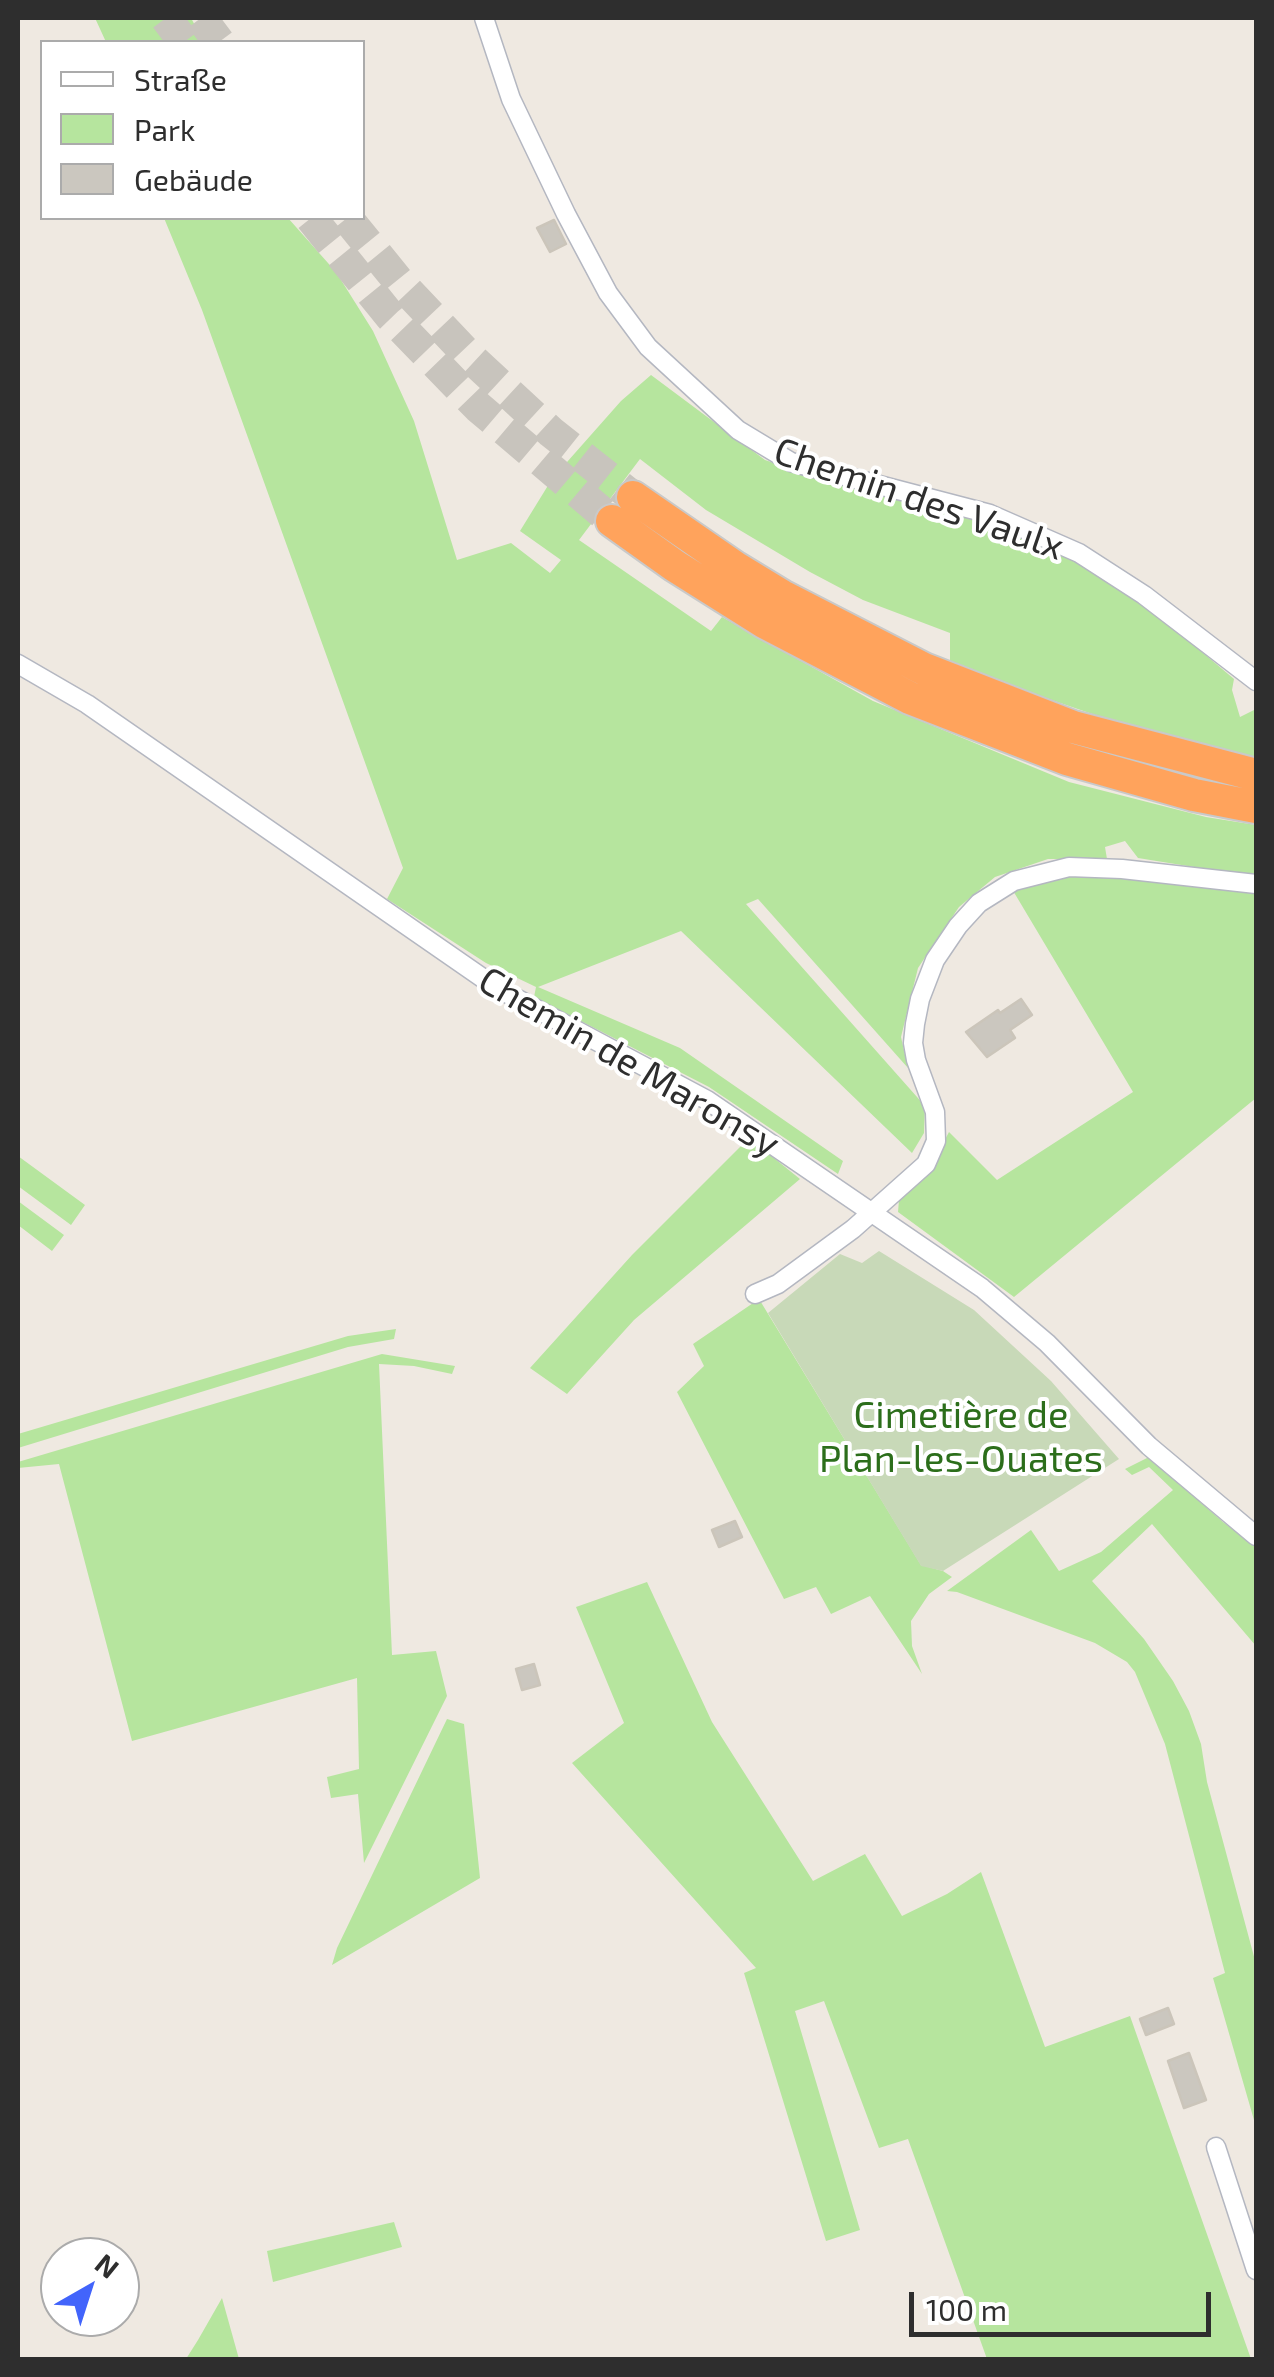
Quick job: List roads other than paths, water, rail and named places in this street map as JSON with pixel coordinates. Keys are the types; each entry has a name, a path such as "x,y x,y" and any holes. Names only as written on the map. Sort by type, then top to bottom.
{"highway":[{"path":"1256,775 1073,727 924,669 622,508 675,566 764,622 910,698 1067,759 1256,807"}],"street":[{"name":"Chemin des Vaulx","path":"484,18 511,99 608,292 648,346 738,430 791,462 990,514 1079,553 1144,595 1256,681"},
{"name":"Chemin de Maronsy","path":"18,664 87,704 497,988 707,1100 873,1213 1014,1313 1149,1446 1256,1536"},
{"path":"755,1294 778,1284 873,1213 926,1164 936,1141 935,1112 916,1060 912,1043 914,1024 935,960 958,926 980,903 1014,881 1069,868 1122,869 1256,884"},
{"path":"1216,2147 1256,2270"}],"tunnel":[{"path":"166,18 182,40"},
{"path":"201,18 218,40"},
{"path":"313,220 391,317 478,407 612,521"},
{"path":"349,220 400,283 472,359 551,432 633,497"}],"park label":[{"name":"Cimetière de Plan-les-Ouates","path":"961,1437"}]}
